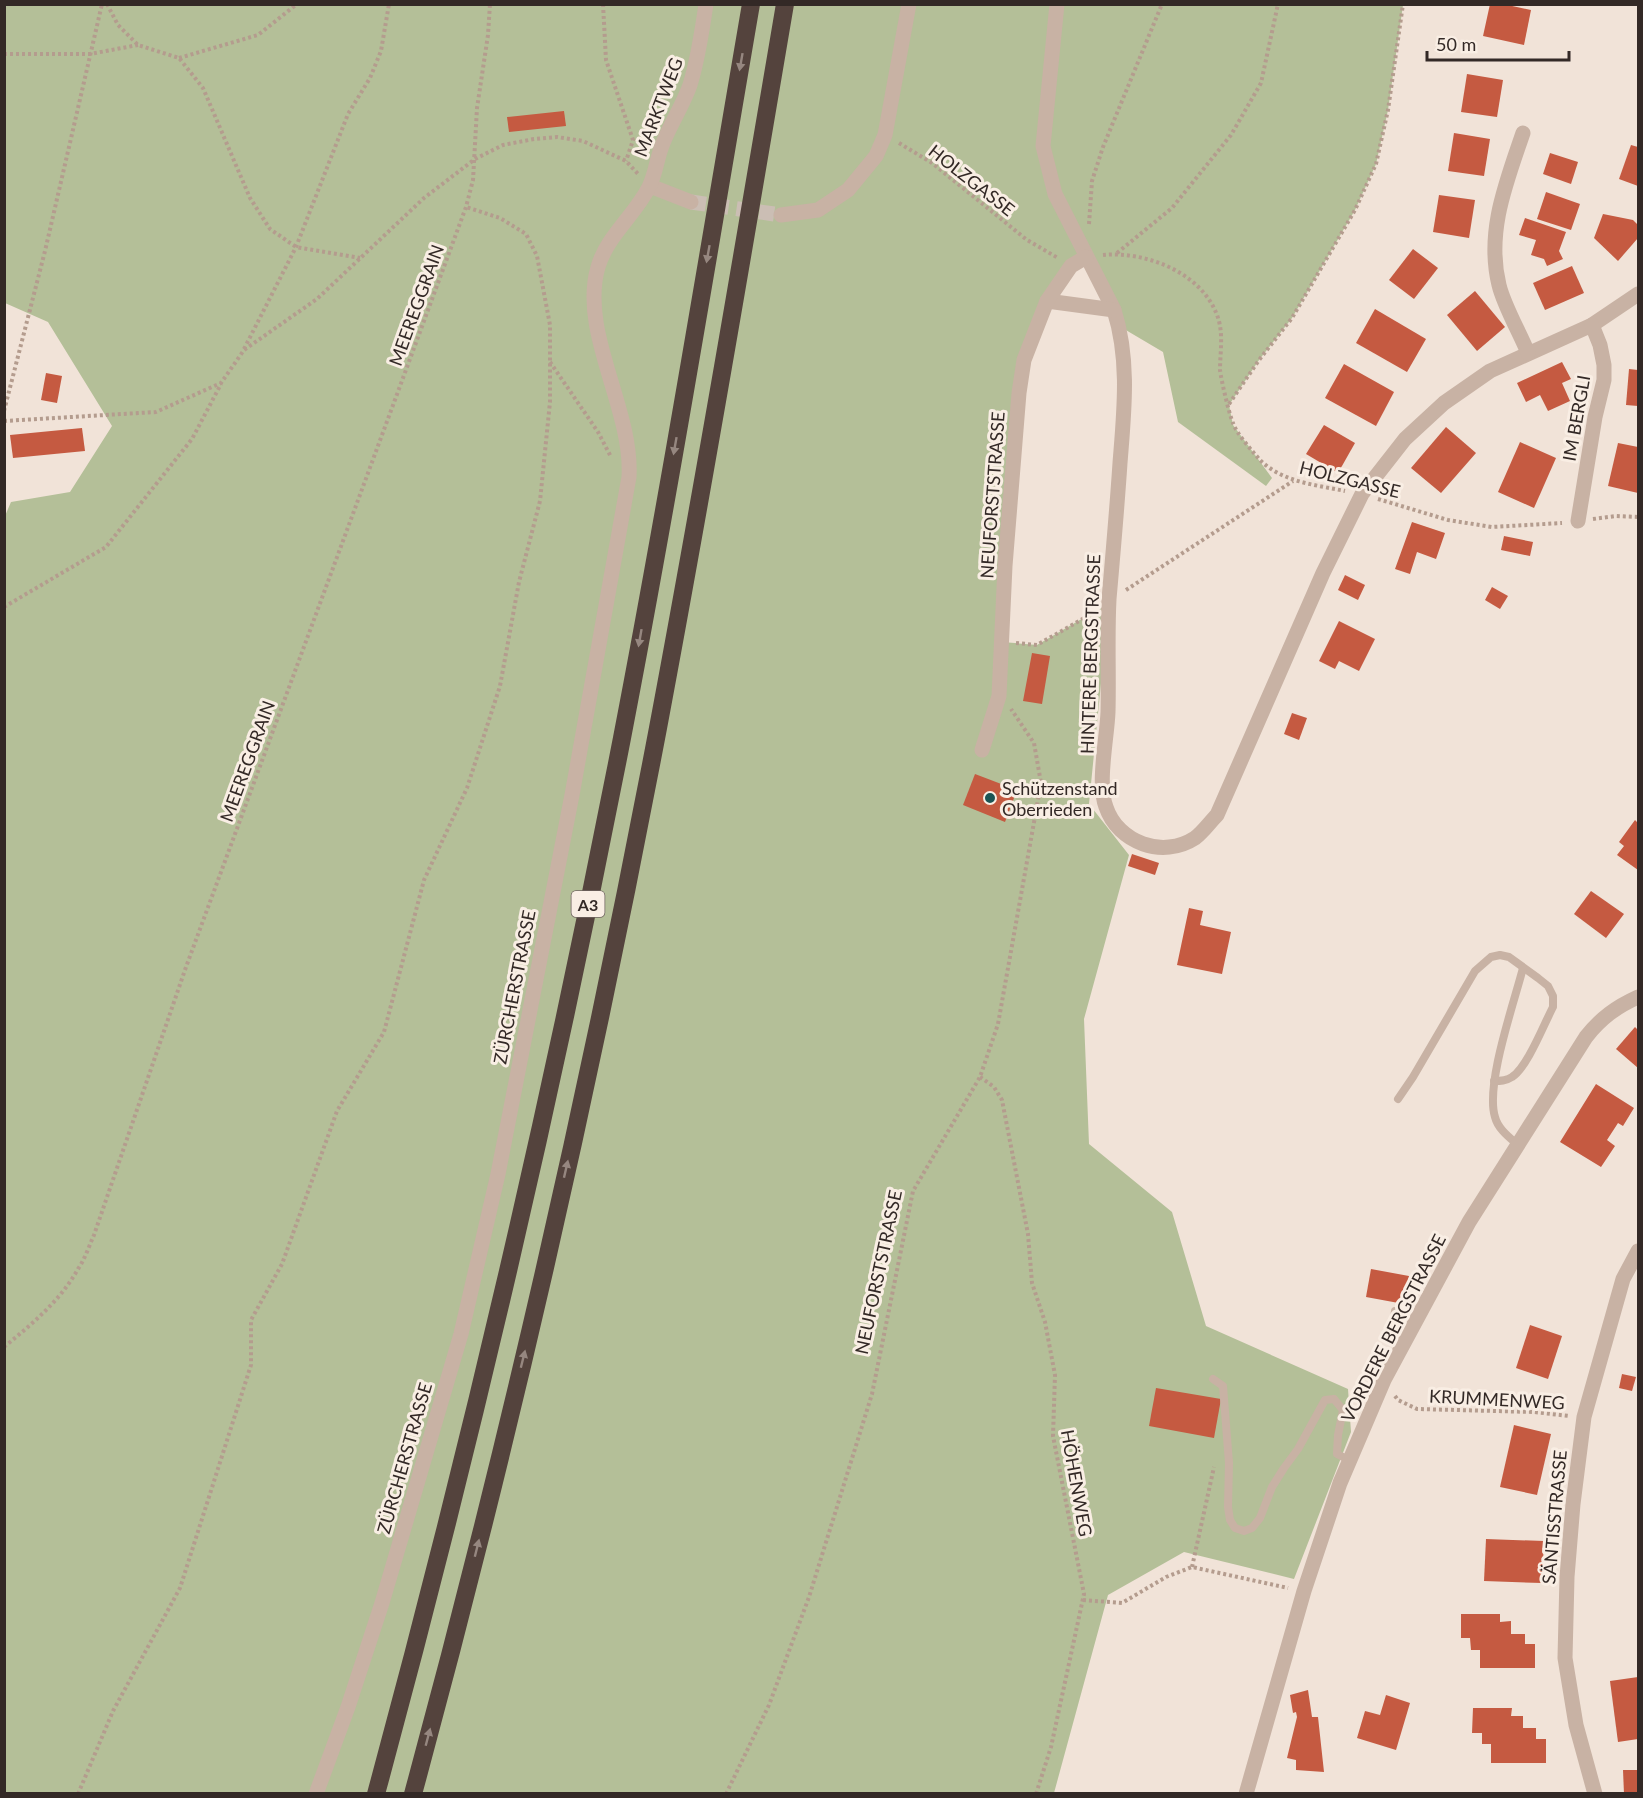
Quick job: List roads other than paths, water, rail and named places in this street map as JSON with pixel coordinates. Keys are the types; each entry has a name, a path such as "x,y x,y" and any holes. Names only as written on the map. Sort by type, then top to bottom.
{"highway":[{"name":"A3","path":"376,1794 492,1339 578,954 660,532 751,4"},
{"name":"A3","path":"413,1794 531,1328 620,917 697,516 785,4"}],"street":[{"name":"MARKTWEG","path":"650,186 663,144 689,86 701,44 706,4"},
{"path":"781,214 818,210 848,190 876,156 885,135 909,4"},
{"name":"HINTERE BERGSTRASSE","path":"1056,4 1043,146 1055,194 1114,310 1125,369 1124,411 1109,603 1108,714 1102,792 1106,808 1115,824 1130,838 1147,846 1168,849 1195,838 1217,815 1323,573 1362,494 1405,439 1444,403 1490,371 1592,325 1638,294"},
{"path":"1523,133 1499,205 1494,244 1499,286 1528,353"},
{"path":"650,186 691,202"},
{"name":"ZÜRCHERSTRASSE","path":"316,1794 348,1707 382,1603 461,1334 498,1174 572,795 629,477 631,456 597,327 594,291 598,267 609,242 650,186"},
{"name":"NEUFORSTSTRASSE","path":"982,750 999,696 1005,566 1019,393 1024,360 1047,301 1071,266 1086,257"},
{"path":"1047,301 1114,310"},
{"name":"IM BERGLI","path":"1578,521 1595,417 1604,380 1600,345 1592,325"},
{"name":"VORDERE BERGSTRASSE","path":"1246,1794 1304,1591 1349,1460 1384,1380 1469,1222 1586,1036 1599,1020 1638,997"},
{"name":"SÄNTISSTRASSE","path":"1595,1794 1576,1725 1565,1658 1570,1535 1584,1417 1623,1279 1638,1251"}],"lane":[{"path":"1398,1099 1474,971 1491,957 1500,955 1509,957 1548,986 1553,996 1553,1007 1523,1067 1514,1077 1505,1081 1494,1081"},
{"path":"1518,1145 1504,1133 1495,1119 1492,1101 1494,1081 1523,968"},
{"path":"1395,1311 1392,1338 1393,1343 1401,1350"},
{"path":"1213,1379 1222,1386 1229,1463 1228,1507 1230,1520 1235,1528 1244,1531 1252,1528 1260,1518 1272,1487 1298,1449 1325,1400 1334,1399 1343,1410 1337,1454 1349,1460"}],"tunnel":[{"path":"691,202 781,215"}],"place":[{"name":"Schützenstand Oberrieden","path":"990,798"}]}
